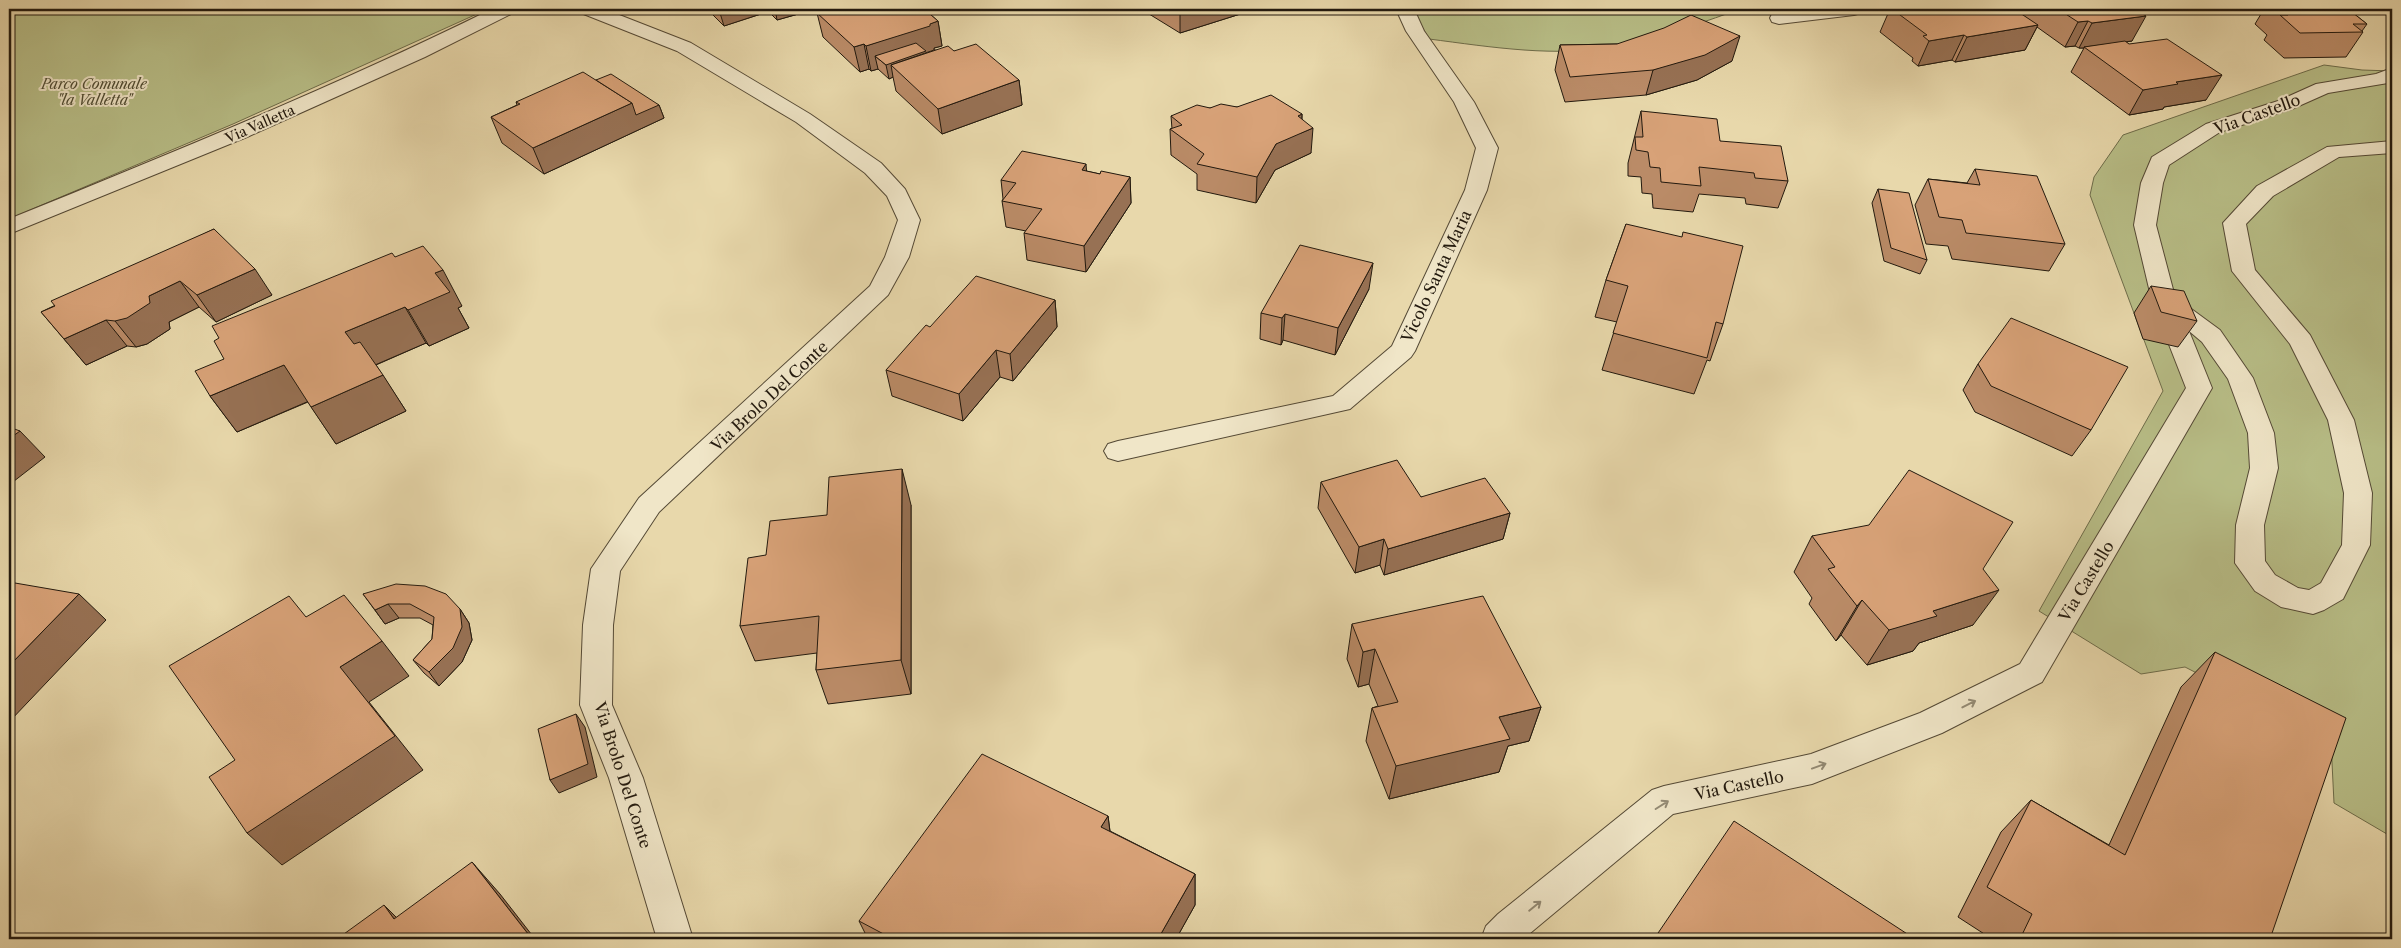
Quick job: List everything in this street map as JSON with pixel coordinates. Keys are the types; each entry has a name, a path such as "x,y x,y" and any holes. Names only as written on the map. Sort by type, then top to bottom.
{"street":[{"name":"Via Valletta","path":"9,227 240,133 418,53 506,9"},
{"name":"Via Brolo Del Conte","path":"588,9 684,47 803,118 873,168 897,194 908,220 897,257 880,290 848,323 649,505 606,568 598,626 596,705 626,778 675,939"},
{"name":"Vicolo Santa Maria","path":"1118,451 1341,403 1402,351 1476,190 1487,148 1464,102 1415,31 1405,9"},
{"path":"1779,18 1854,9"},
{"name":"Via Castello","path":"1499,939 1511,926 1664,801 1812,769 1931,723 2031,673 2199,388 2164,301 2145,225 2152,183 2160,162 2213,128 2286,105 2323,88 2388,77"},
{"path":"2164,301 2211,336 2240,378 2261,433 2264,468 2250,525 2250,563 2265,583 2292,599 2313,602 2332,591 2356,545 2358,493 2341,420 2301,341 2244,271 2234,223 2265,191 2334,151 2392,147"}],"green space":[{"name":"Parco Comunale \"la Valletta\"","path":"9,9 488,9 233,124 9,219"},
{"path":"1412,9 1721,9 1729,13 1675,31 1619,46 1572,51 1548,51 1500,48 1429,39"},
{"path":"2324,65 2362,70 2392,71 2392,837 2334,803 2331,742 2185,667 2141,674 2039,611 2163,391 2090,195 2094,177 2123,135"}],"building":[{"path":"716,9 733,9 720,13"},
{"path":"828,9 924,9 938,21 930,24 930,26 866,46 864,44 854,47 817,13"},
{"path":"1892,9 2014,9 2038,25 1967,37 1964,35 1929,41 1923,36 1927,35"},
{"path":"2058,9 2134,9 2146,16 2092,23 2088,21 2078,22"},
{"path":"2281,9 2348,9 2367,24 2353,24 2363,32 2300,33 2280,15 2288,15"},
{"path":"1691,15 1740,36 1705,55 1653,70 1570,77 1560,45 1617,44 1664,28"},
{"path":"2167,39 2222,75 2176,82 2178,84 2143,90 2084,47 2125,41 2129,44"},
{"path":"916,43 926,51 886,65 875,56"},
{"path":"976,44 1019,80 938,109 891,65 948,46 954,51"},
{"path":"583,72 632,103 533,148 491,117 520,104 516,102"},
{"path":"611,74 659,105 636,115 632,103 596,80"},
{"path":"1271,95 1302,114 1298,116 1313,128 1276,144 1257,177 1197,164 1204,154 1170,129 1182,125 1171,116 1197,105 1210,108 1221,104 1237,107"},
{"path":"1641,111 1717,119 1720,141 1781,146 1788,181 1755,178 1754,173 1699,167 1701,186 1661,182 1660,168 1650,167 1648,152 1636,150 1635,137 1643,137"},
{"path":"1022,151 1086,164 1082,170 1100,174 1101,171 1130,177 1084,246 1024,233 1042,209 1002,201 1016,183 1001,180"},
{"path":"1975,169 2037,176 2065,244 1966,233 1962,220 1939,217 1928,179 1980,185"},
{"path":"1878,189 1909,193 1927,260 1891,248"},
{"path":"1626,224 1682,237 1683,232 1743,246 1723,324 1716,322 1707,358 1613,333 1628,286 1606,280"},
{"path":"214,229 255,269 197,295 180,281 149,296 150,303 127,318 115,321 106,320 64,339 41,312 55,306 51,301"},
{"path":"1300,245 1373,263 1338,328 1285,314 1282,318 1261,313"},
{"path":"423,246 443,270 435,273 450,292 408,310 405,307 345,332 354,344 360,342 383,375 311,407 284,365 210,396 195,371 224,359 214,341 219,338 212,326 392,253 395,257"},
{"path":"976,276 1055,300 1010,354 996,350 959,394 886,370 926,325 930,327"},
{"path":"2151,286 2184,291 2197,321 2161,312"},
{"path":"2011,318 2128,367 2091,430 1991,386 1978,364"},
{"path":"9,427 20,431 9,439"},
{"path":"1397,460 1421,497 1485,478 1510,513 1388,549 1384,539 1359,547 1321,482"},
{"path":"902,469 901,660 816,670 819,616 740,626 748,558 766,555 770,521 827,515 829,477"},
{"path":"1909,470 2013,522 1983,569 1999,590 1933,611 1937,616 1889,630 1862,600 1857,606 1828,569 1835,567 1812,536 1869,525"},
{"path":"15,583 79,594 9,666 9,589"},
{"path":"396,584 425,586 446,594 460,609 462,627 453,648 429,672 413,660 432,639 434,617 410,604 388,604 375,610 363,594"},
{"path":"344,595 382,641 340,667 395,736 247,833 209,777 235,760 169,666 289,596 306,617"},
{"path":"1483,596 1541,707 1499,717 1510,739 1396,766 1372,708 1398,702 1375,649 1363,652 1352,624"},
{"path":"2215,652 2346,718 2270,939 2020,939 2032,914 1987,887 2031,800 2125,855"},
{"path":"576,714 588,764 550,780 538,729"},
{"path":"982,754 1108,816 1101,827 1195,874 1158,939 893,939 859,921"},
{"path":"1734,821 1915,939 1654,939"},
{"path":"472,862 532,939 337,939 384,905 394,919"}]}
